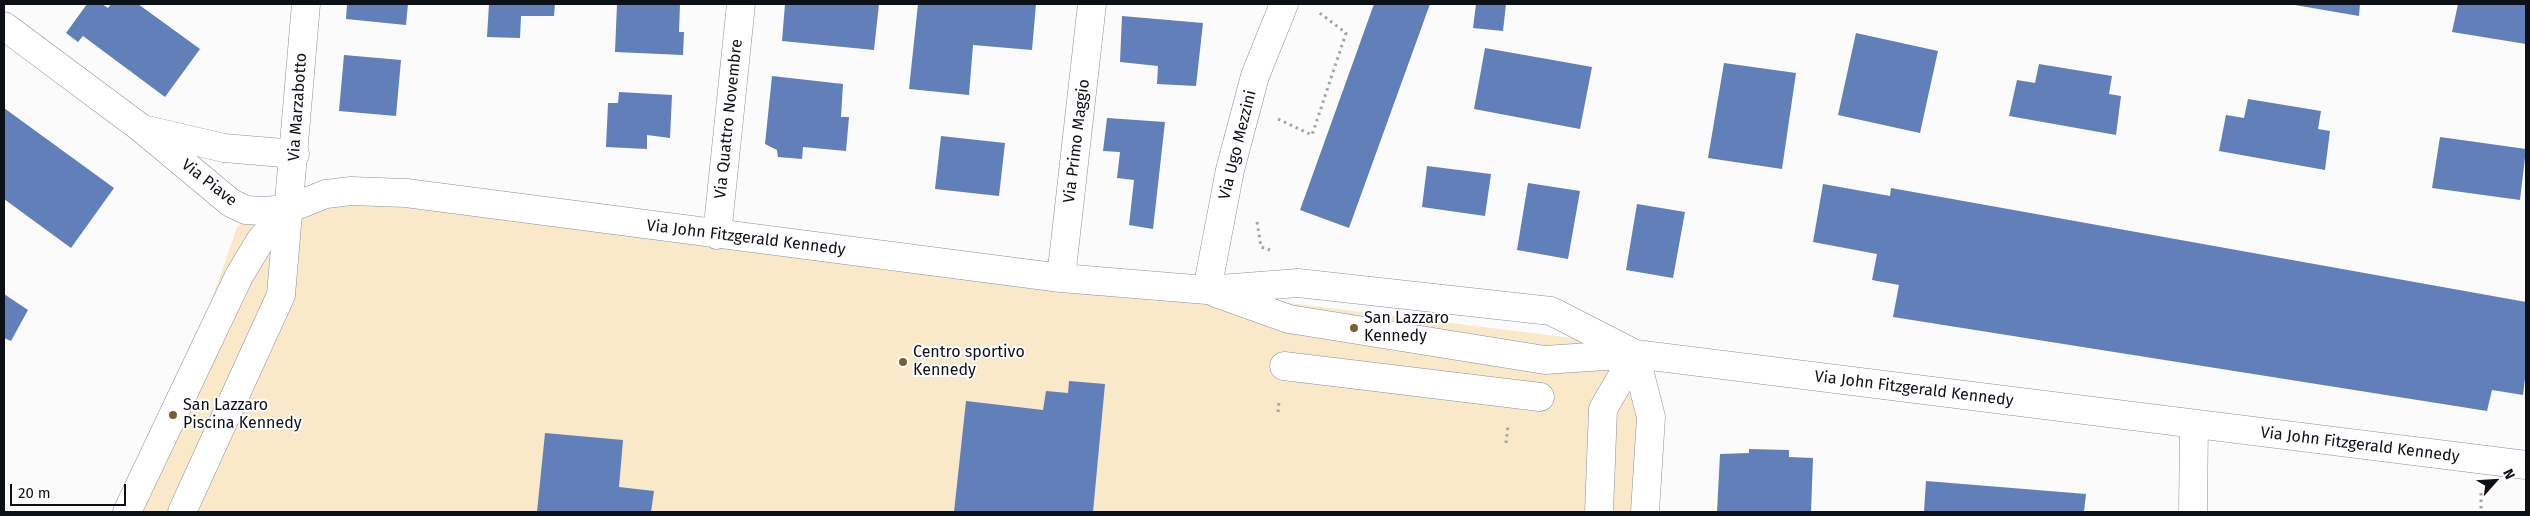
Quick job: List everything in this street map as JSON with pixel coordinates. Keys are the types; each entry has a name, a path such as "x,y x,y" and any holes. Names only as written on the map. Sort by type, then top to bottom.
{"street":[{"name":"Via Marzabotto","path":"288,209 295,154 306,4"},
{"name":"Via Quattro Novembre","path":"717,235 741,4"},
{"name":"Via Primo Maggio","path":"1061,278 1092,4"},
{"name":"Via Ugo Mezzini","path":"1207,290 1232,161 1255,76 1284,4"},
{"name":"Via Piave","path":"4,26 141,128 231,204 246,210 262,212 288,209"},
{"name":"Via Piave","path":"141,128 224,148 295,154"},
{"name":"Via John Fitzgerald Kennedy","path":"127,512 239,276 260,241 288,209 326,194 351,191 406,193 717,235 1061,278 1207,290 1298,282 1551,312 1634,354"},
{"path":"182,512 282,295 288,209"},
{"name":"Via John Fitzgerald Kennedy","path":"1207,290 1289,319 1545,360 1634,354 2526,465"},
{"path":"1599,512 1603,409 1634,354"},
{"path":"1634,354 1651,417 1646,512"},
{"path":"1284,366 1540,397"},
{"path":"2193,512 2194,424"}],"path":[{"path":"1274,127 1276,118 1312,135 1346,33 1314,8 1316,4"},
{"path":"1258,213 1257,223 1261,247 1304,261 1298,282"},
{"path":"1278,412 1284,366"}],"shaded area":[{"name":"Centro sportivo Kennedy","path":"321,183 1588,340 1641,383 1634,512 111,512 169,424 237,227 279,193"}],"building":[{"path":"87,4 102,4 108,8 111,4 138,4 200,49 165,97 83,36 78,42 66,33"},
{"path":"347,4 408,4 406,25 346,19"},
{"path":"489,4 555,4 554,16 521,16 520,38 487,37"},
{"path":"617,4 680,4 679,32 684,32 683,55 615,52"},
{"path":"785,4 879,4 874,50 782,41"},
{"path":"918,4 1036,4 1032,50 973,45 969,95 909,89"},
{"path":"1374,4 1430,4 1349,228 1300,210"},
{"path":"1476,4 1506,4 1503,31 1473,28"},
{"path":"2289,4 2360,4 2359,16"},
{"path":"2458,4 2526,4 2526,44 2452,32"},
{"path":"1122,16 1203,23 1196,86 1157,84 1158,66 1120,62"},
{"path":"1856,33 1938,51 1920,133 1838,115"},
{"path":"1485,48 1592,67 1580,129 1474,109"},
{"path":"344,55 401,60 396,116 339,111"},
{"path":"1724,63 1796,73 1782,169 1708,158"},
{"path":"2039,64 2112,76 2109,94 2121,96 2116,135 2009,116 2017,80 2035,83"},
{"path":"772,76 843,84 841,117 849,117 846,151 803,147 802,159 778,157 777,150 765,144"},
{"path":"619,92 672,95 670,138 647,135 647,149 606,147 608,103 618,103"},
{"path":"2248,99 2321,111 2318,129 2330,131 2325,170 2219,151 2226,115 2244,118"},
{"path":"4,108 114,188 71,248 4,199"},
{"path":"1107,118 1165,122 1153,229 1129,225 1134,180 1117,178 1120,152 1103,151"},
{"path":"941,136 1005,143 999,196 935,189"},
{"path":"2440,137 2526,149 2520,200 2432,188"},
{"path":"1427,166 1491,174 1485,216 1422,207"},
{"path":"1528,183 1580,191 1568,259 1517,250"},
{"path":"1823,184 1890,196 1891,188 2526,302 2526,370 2523,395 2492,390 2487,411 1893,317 1899,285 1872,280 1877,254 1813,242"},
{"path":"1637,204 1685,212 1673,278 1626,270"},
{"path":"4,294 28,310 11,341 4,338"},
{"path":"1069,381 1105,384 1093,512 954,512 966,401 1043,410 1046,391 1068,393"},
{"path":"545,433 623,440 619,487 654,491 651,512 537,512"},
{"path":"1749,449 1789,450 1789,457 1813,458 1811,512 1717,512 1720,454 1749,453"},
{"path":"1926,481 2086,494 2084,512 1924,512"}],"place":[{"name":"San Lazzaro Kennedy","path":"1354,328"},
{"name":"Centro sportivo Kennedy","path":"903,362"},
{"name":"San Lazzaro Piscina Kennedy","path":"173,415"}]}
